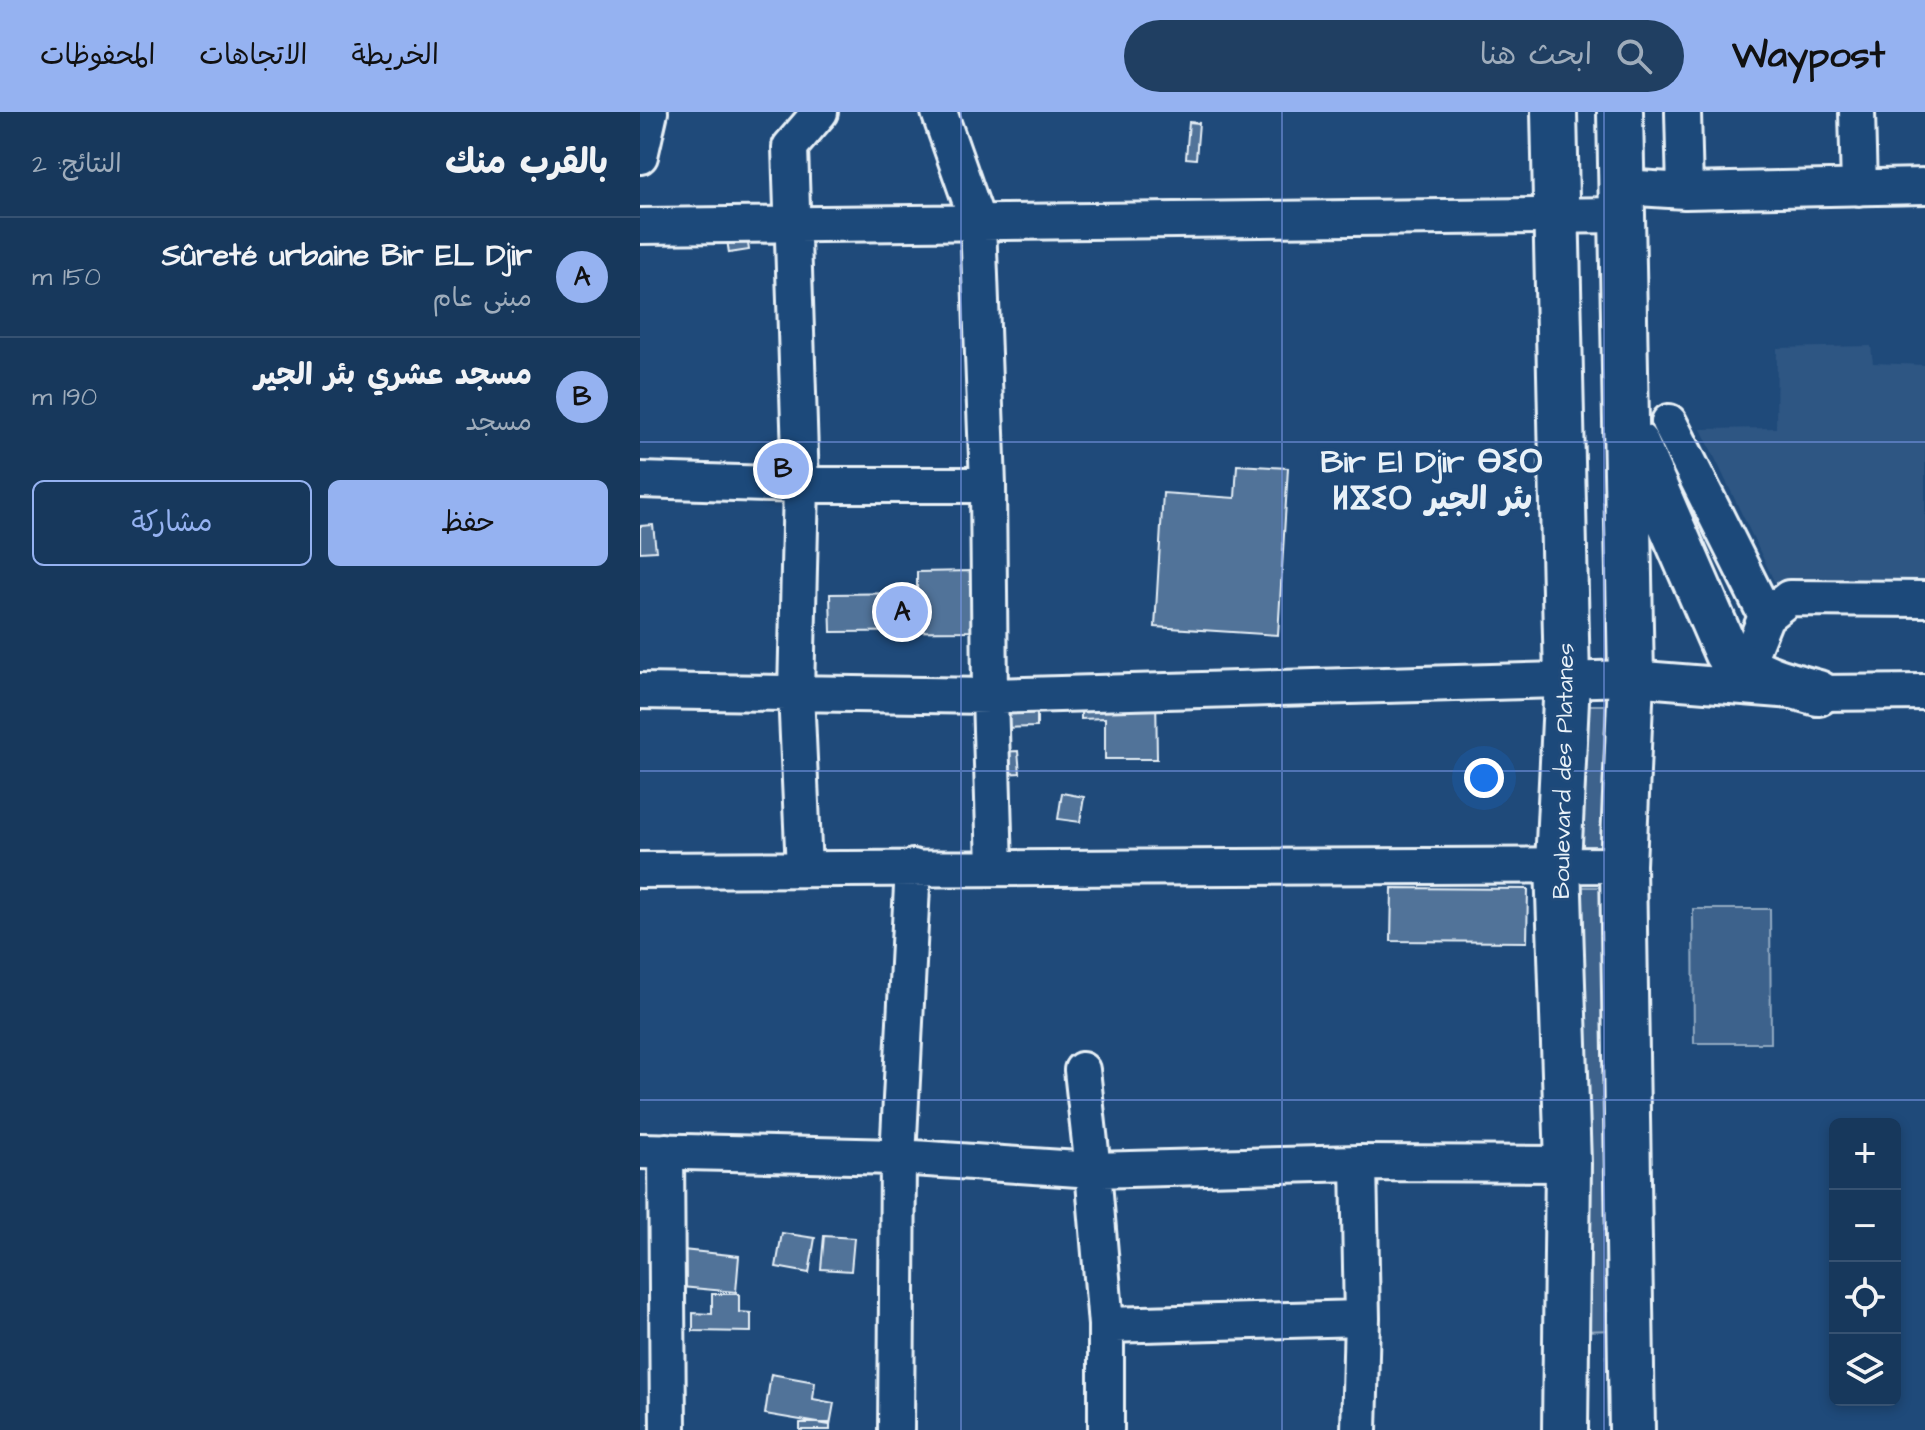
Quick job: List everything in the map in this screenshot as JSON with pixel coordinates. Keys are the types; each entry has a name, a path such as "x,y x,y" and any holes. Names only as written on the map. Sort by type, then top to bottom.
{"main road":[{"name":"Boulevard des Platanes","path":"1554,112 1567,680 1558,864 1568,1164 1565,1430"},
{"path":"1620,112 1623,201 1648,424 1631,678 1623,865 1632,1430"},
{"path":"1648,424 1727,654 1745,668 1766,678 1818,693"},
{"path":"1565,1345 1630,1340"}],"street":[{"path":"640,156 650,112"},
{"path":"804,869 796,693 801,485 790,147 820,112"},
{"path":"939,112 978,223 988,485 995,867"},
{"path":"1683,112 1685,191"},
{"path":"1857,112 1859,188"},
{"path":"640,226 1557,216 1685,191 1925,186"},
{"path":"1648,424 1766,616"},
{"path":"640,480 801,485 988,485"},
{"path":"1745,668 1766,616 1789,598 1925,599"},
{"path":"640,691 990,696 1631,678 1818,693 1925,692"},
{"path":"640,870 1623,865"},
{"path":"896,1430 898,1157 913,867"},
{"path":"1082,1070 1106,1325 1106,1430"},
{"path":"668,1430 654,1330 653,1151 898,1157 1093,1170 1359,1163 1568,1164"},
{"path":"1359,1163 1362,1318 1359,1430"},
{"path":"1106,1325 1362,1318"}],"shaded area":[{"path":"1871,346 1873,363 1925,365 1925,587 1776,585 1701,429 1776,428 1777,348"},
{"path":"1572,705 1613,705 1615,848 1574,848"},
{"path":"1576,887 1614,887 1617,1330 1579,1331"},
{"path":"1693,909 1770,909 1771,1043 1694,1043"}],"building":[{"path":"1189,122 1199,123 1196,159 1186,158"},
{"path":"743,210 749,250 729,253 723,214"},
{"path":"1237,465 1288,468 1278,635 1155,627 1163,493 1235,498"},
{"path":"653,525 656,551 640,552 640,526"},
{"path":"973,571 974,631 831,632 830,594 917,593 917,572"},
{"path":"1156,694 1157,759 1105,759 1105,718 1081,719 1081,695"},
{"path":"1001,701 1037,701 1037,727 1002,728"},
{"path":"1018,751 1020,773 1002,774 1000,752"},
{"path":"1062,793 1084,797 1080,822 1058,819"},
{"path":"1392,888 1528,889 1527,942 1391,941"},
{"path":"782,1233 815,1238 809,1273 776,1267"},
{"path":"824,1236 854,1238 851,1271 821,1269"},
{"path":"673,1249 739,1256 736,1292 670,1286"},
{"path":"712,1294 739,1294 739,1312 751,1313 751,1332 693,1331 693,1313 712,1314"},
{"path":"771,1374 815,1382 813,1399 834,1403 830,1425 765,1414"},
{"path":"800,1423 830,1423 830,1430 800,1430"}],"place":[{"name":"مسجد عشري بئر الجير","path":"783,469"},
{"name":"Sûreté urbaine Bir EL Djir","path":"902,612"}],"district":[{"name":"Bir El Djir ⴱⵉⵔ ⵍⴵⵉⵔ بئر الجير","path":"1432,480"}]}
